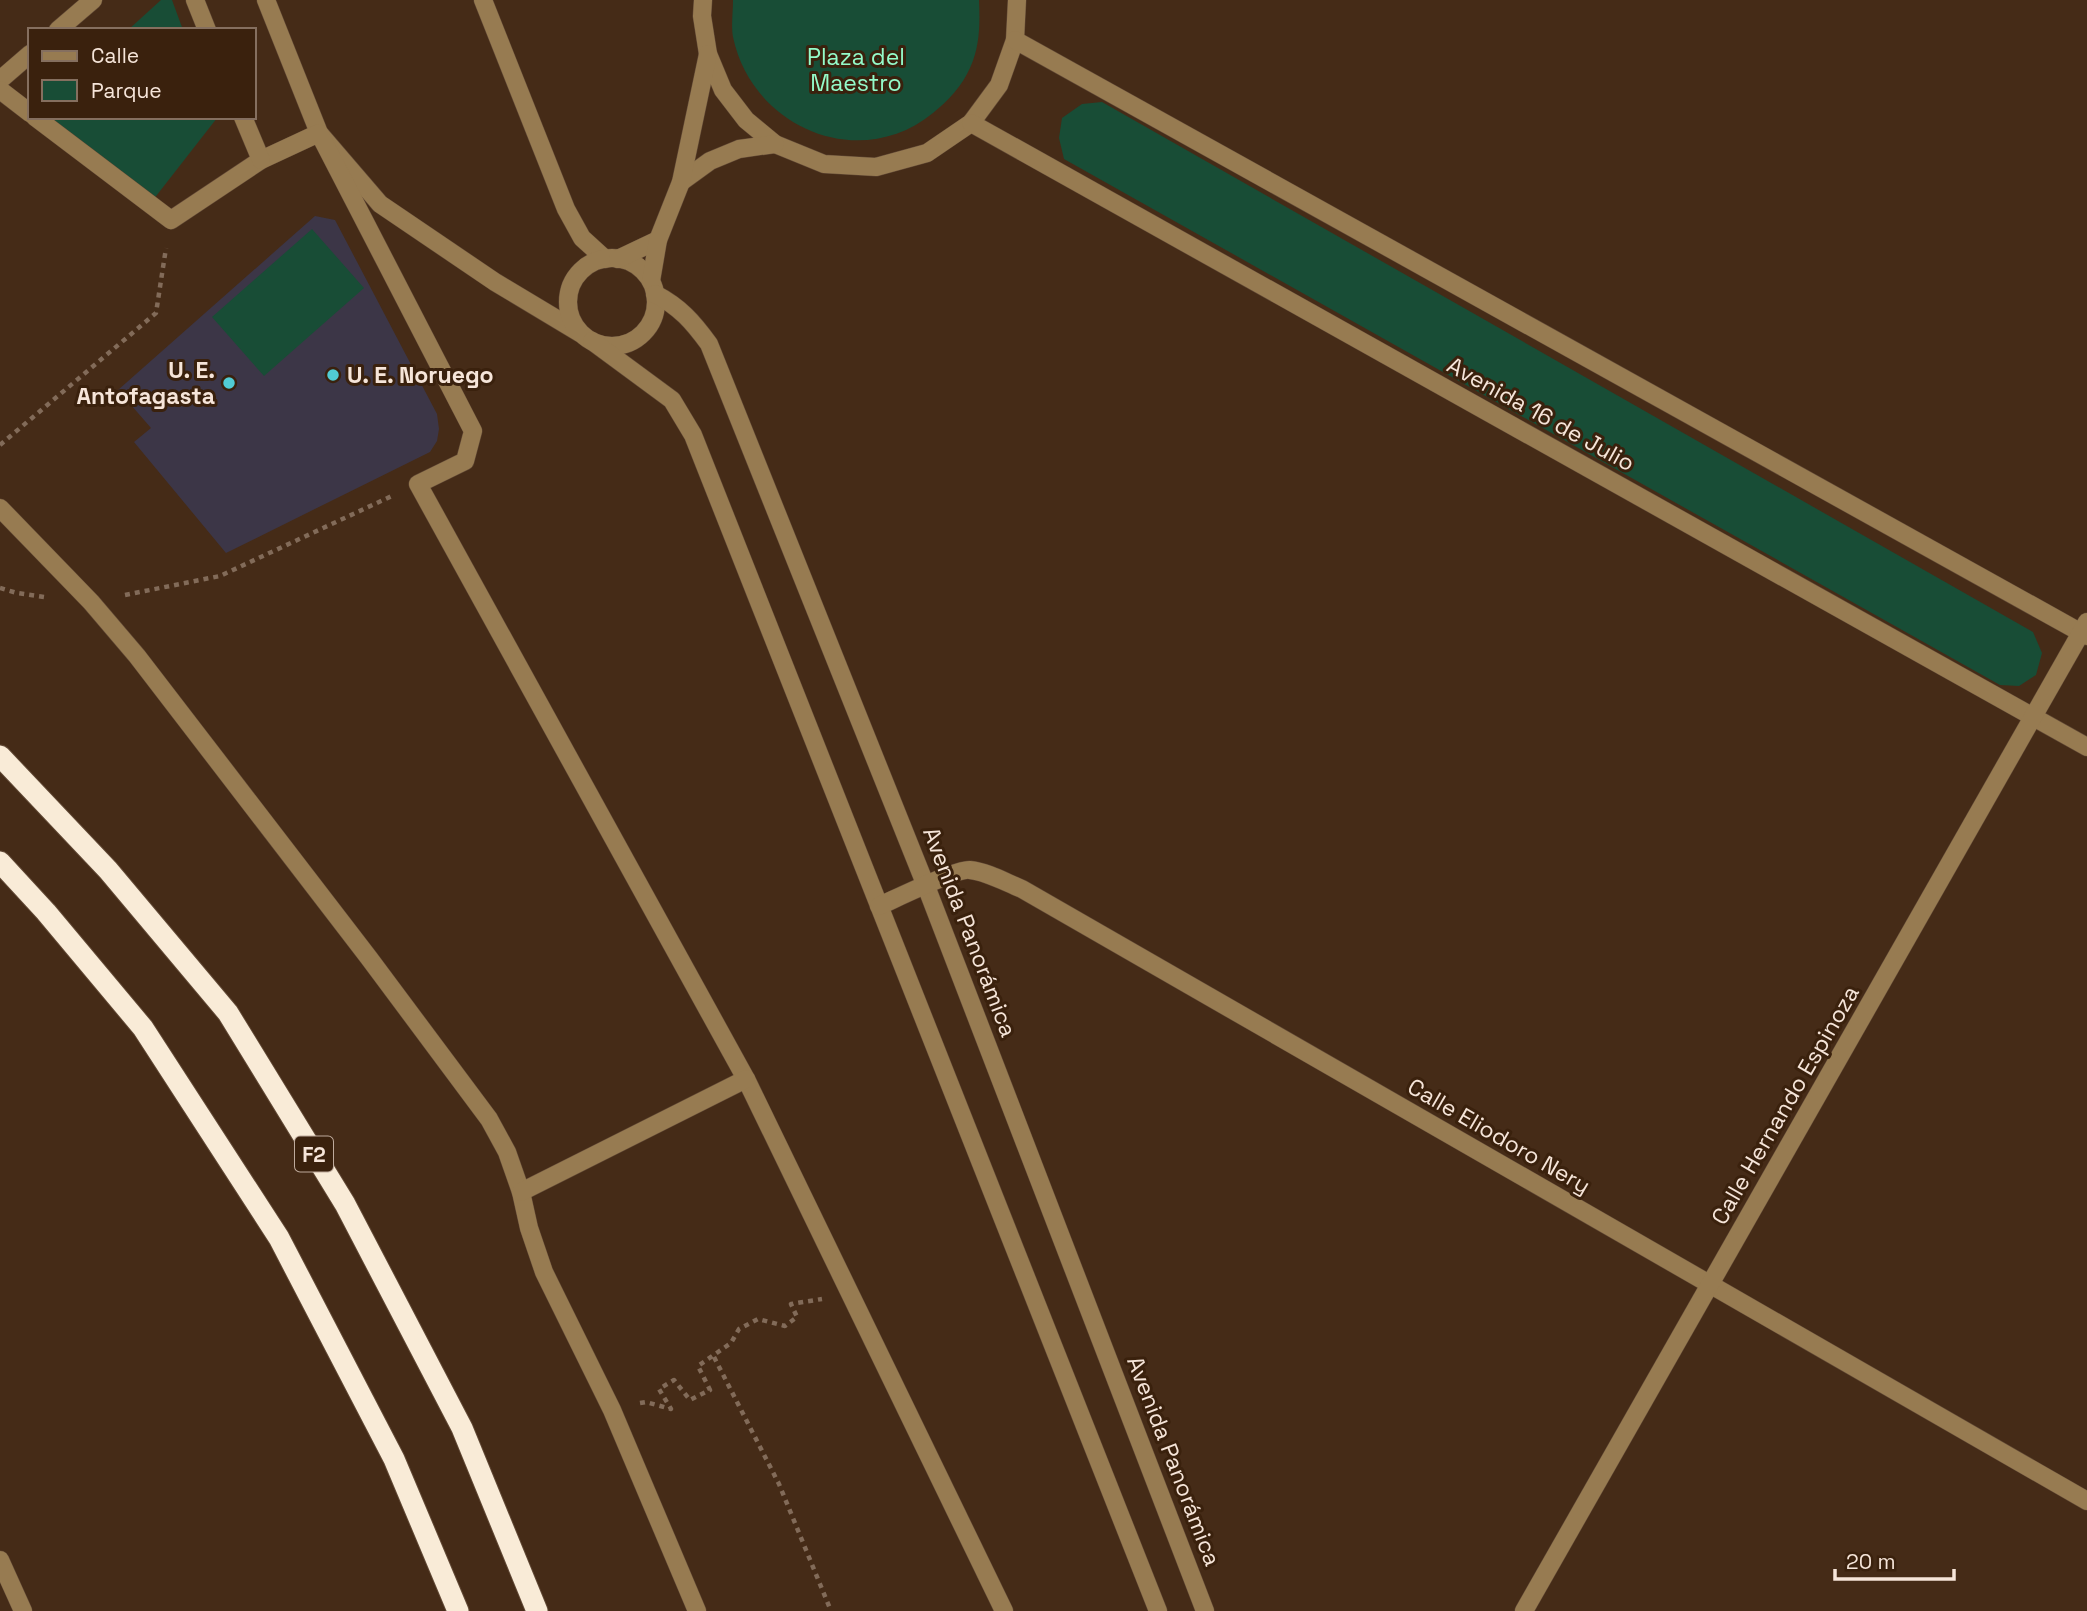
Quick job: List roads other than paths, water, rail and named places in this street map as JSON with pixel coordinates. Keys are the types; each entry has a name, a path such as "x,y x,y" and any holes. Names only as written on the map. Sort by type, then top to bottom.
{"highway":[{"name":"F2","path":"0,757 108,870 228,1013 345,1204 463,1428 537,1611"},
{"path":"0,862 46,912 143,1028 279,1238 394,1459 458,1611"}],"street":[{"path":"60,28 93,0"},
{"path":"195,0 206,28"},
{"path":"266,0 319,133 473,430 465,461 418,484 746,1079 1004,1611"},
{"path":"482,0 566,209 582,238 612,259 632,263 653,288"},
{"path":"701,5 708,54 723,90 746,120 775,144 824,164 876,167 928,153 971,123 999,85 1015,40 1017,0"},
{"path":"1015,40 2085,631"},
{"path":"658,240 612,259 592,263 581,271 573,282 568,308 573,321 586,337 619,346 633,341 652,321 656,307 653,288 658,240 681,182 708,54"},
{"path":"0,80 28,56"},
{"path":"0,90 28,111"},
{"path":"39,119 171,220 261,160 319,133"},
{"path":"244,119 261,160"},
{"name":"Avenida 16 de Julio","path":"971,123 2087,747"},
{"path":"319,133 380,204 495,282 586,337 672,400 693,435 1158,1611"},
{"path":"681,182 710,161 729,153 775,144"},
{"name":"Avenida Panorámica","path":"653,288 690,318 709,344 926,886 1205,1611"},
{"path":"0,508 91,602 137,656 481,1108 507,1152 544,1272 612,1410 697,1611"},
{"name":"Calle Hernando Espinoza","path":"1524,1611 2085,631"},
{"name":"Calle Eliodoro Nery","path":"879,906 947,875 967,869 990,875 1022,889 2087,1501"},
{"path":"521,1192 746,1079"},
{"path":"0,1560 23,1611"}],"place":[{"name":"U. E. Noruego","path":"333,375"},
{"name":"U. E. Antofagasta","path":"229,383"}],"park label":[{"name":"Plaza del Maestro","path":"856,70"}]}
